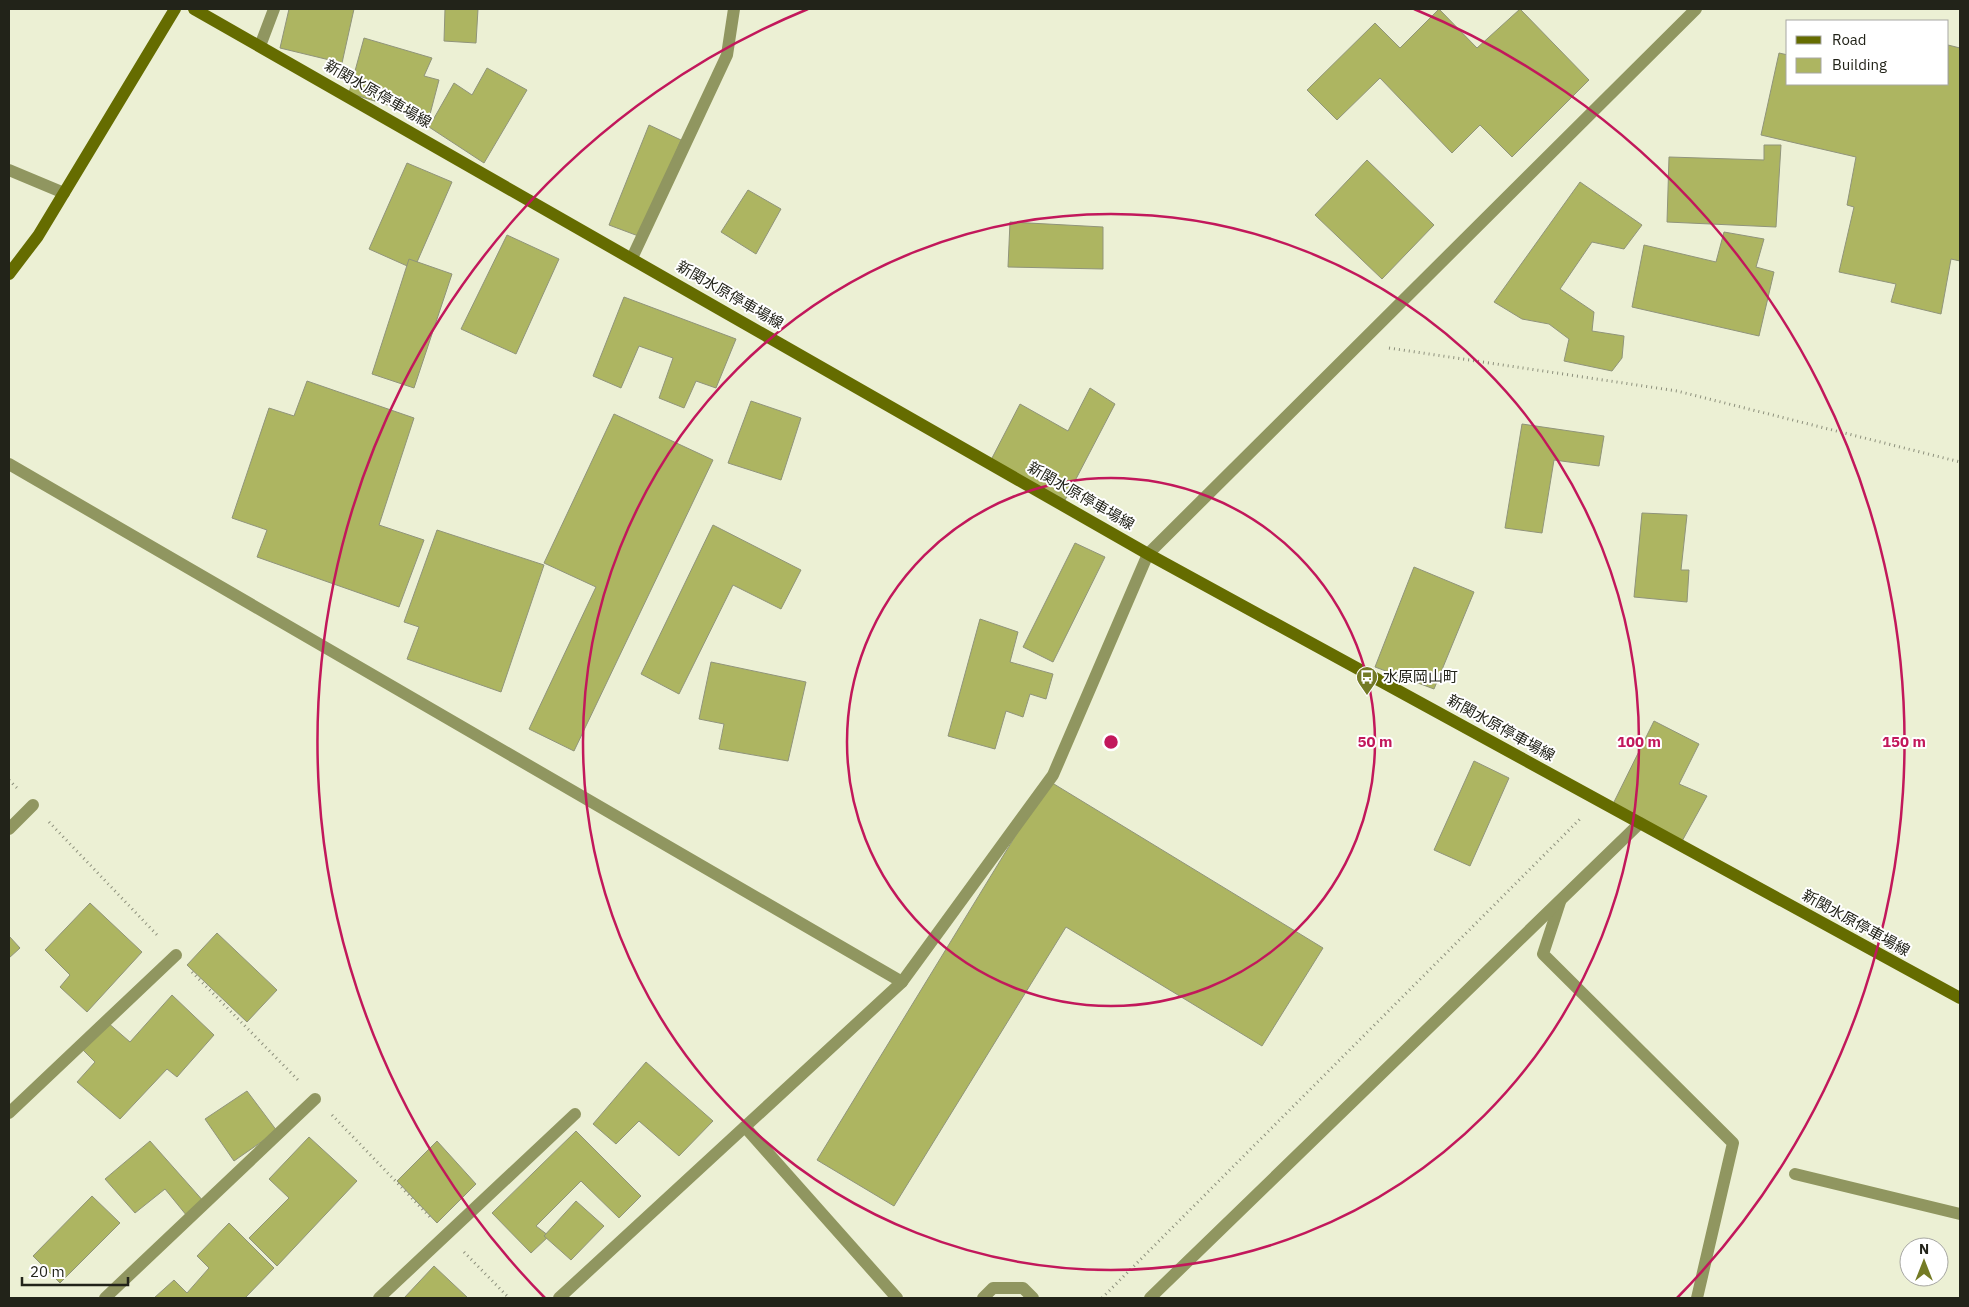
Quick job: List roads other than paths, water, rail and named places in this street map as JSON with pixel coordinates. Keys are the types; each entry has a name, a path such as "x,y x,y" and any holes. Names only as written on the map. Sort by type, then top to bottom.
{"main road":[{"path":"9,274 38,236 175,9"},
{"name":"新関水原停車場線","path":"194,9 1148,554 1960,998"}],"street":[{"path":"260,46 274,9"},
{"path":"632,258 728,55 734,9"},
{"path":"559,1298 902,982 1054,775 1148,554 1696,9"},
{"path":"9,170 64,193"},
{"path":"9,464 902,982"},
{"path":"9,828 33,805"},
{"path":"1150,1298 1640,823"},
{"path":"1561,900 1543,954 1733,1142 1696,1298"},
{"path":"9,1114 176,955"},
{"path":"105,1298 315,1098"},
{"path":"379,1298 575,1114"},
{"path":"745,1127 896,1298"},
{"path":"1795,1174 1960,1214"},
{"path":"983,1298 993,1288 1023,1288 1033,1298"}],"place":[{"name":"水原岡山町","path":"1367,696"}]}
